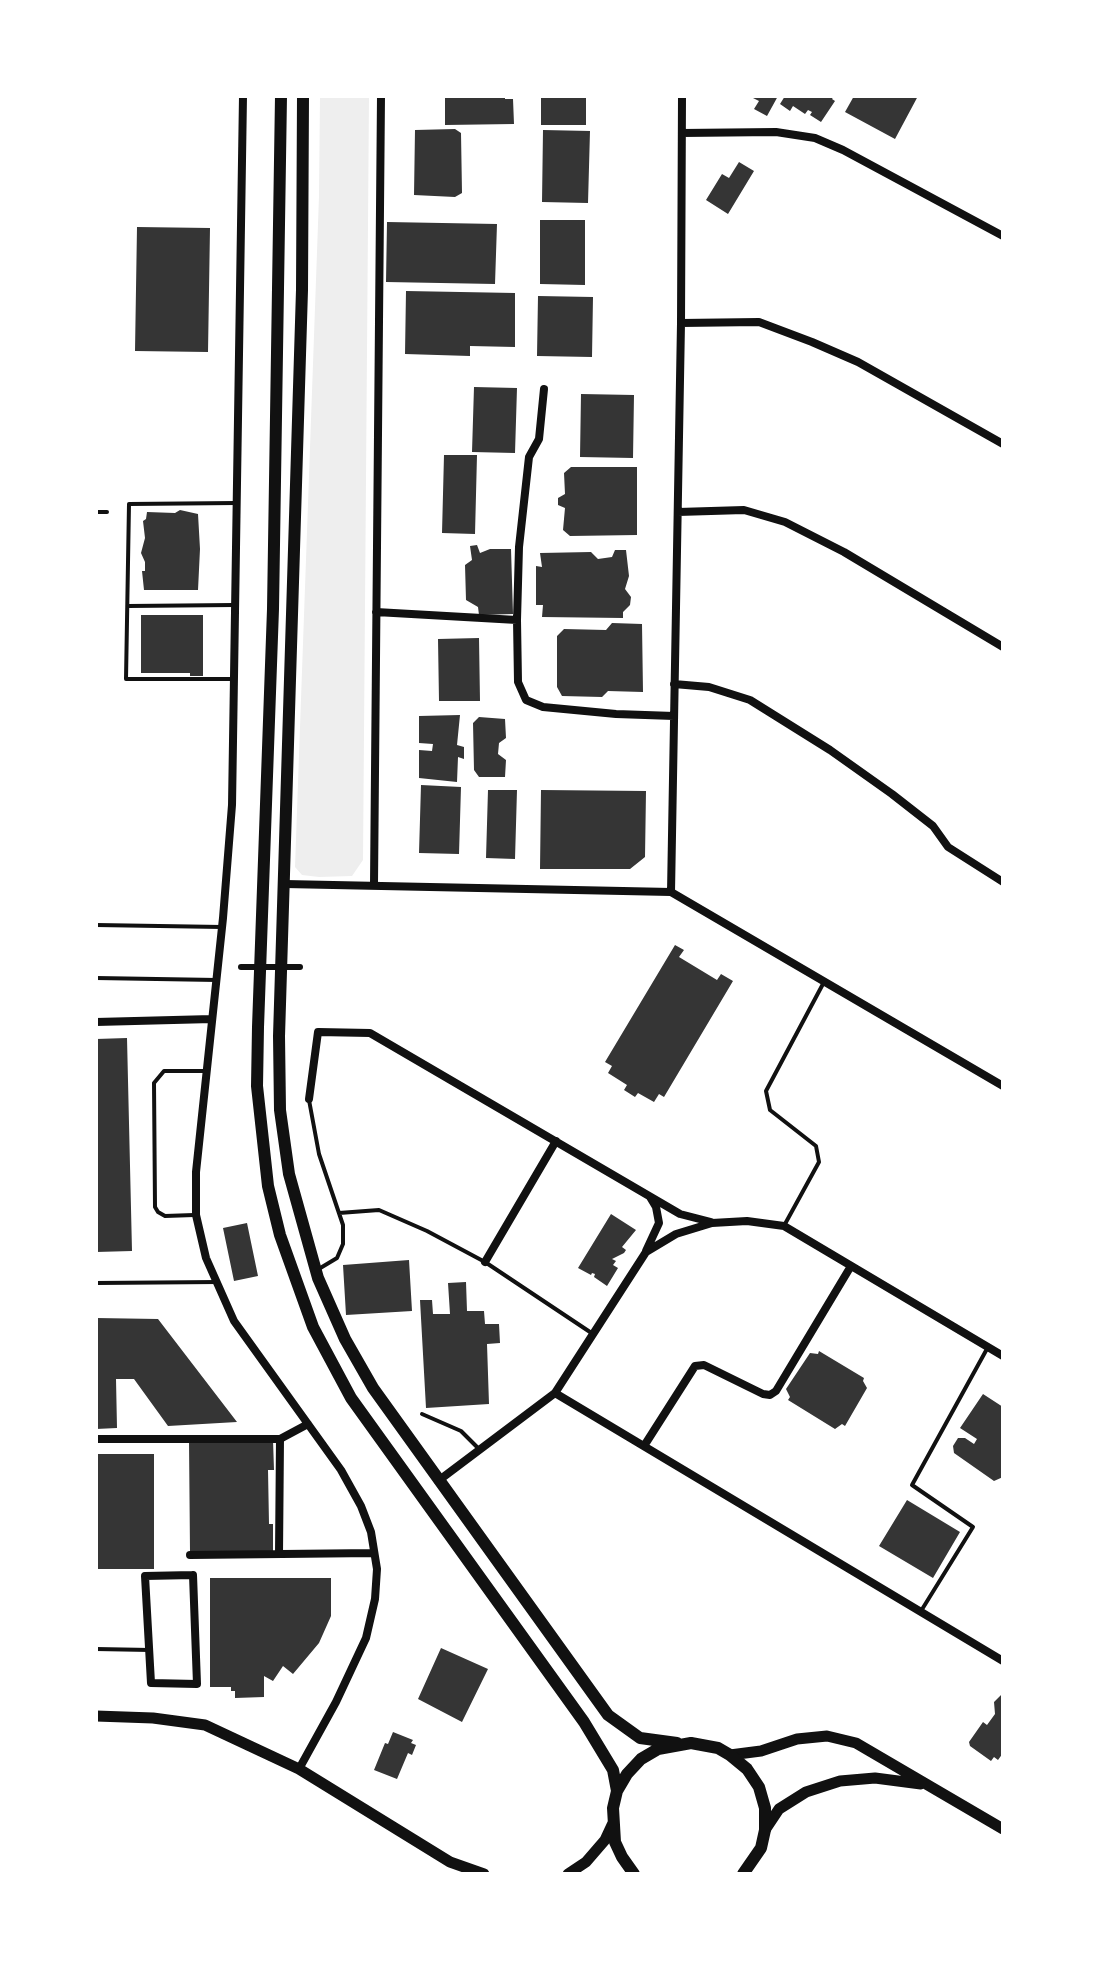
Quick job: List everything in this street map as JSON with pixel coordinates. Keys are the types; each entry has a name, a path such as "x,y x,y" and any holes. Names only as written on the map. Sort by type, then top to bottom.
{"main road":[{"path":"281,96 273,609 257,1086 268,1186 280,1235 313,1327 351,1398 584,1722 613,1770 617,1791 612,1825 622,1857 634,1874"},
{"path":"303,96 302,290 279,1036 280,1110 289,1174 315,1271 359,1363 438,1481 608,1715 640,1738 705,1744 730,1755 747,1769 759,1787 765,1808 765,1830 761,1848 748,1871"},
{"path":"617,1791 641,1759 677,1743"}],"street":[{"path":"243,96 232,805 196,1172 196,1215 206,1258 234,1321 341,1470 371,1532 375,1599 366,1638 336,1702 299,1769"},
{"path":"374,884 381,96"},
{"path":"671,892 682,96"},
{"path":"682,133 776,132 815,138 1003,236"},
{"path":"681,323 759,322 858,362 1003,444"},
{"path":"544,389 539,439 529,457 519,547 518,682 526,700 543,707 674,716"},
{"path":"678,512 744,510 785,522 844,552 1003,647"},
{"path":"376,612 517,620"},
{"path":"674,684 709,687 750,700 830,750 892,794 933,826 948,847 1003,882"},
{"path":"285,884 671,892 1003,1086"},
{"path":"241,967 300,967"},
{"path":"96,1022 212,1019"},
{"path":"309,1099 318,1032 370,1033 680,1214 712,1223"},
{"path":"485,1262 556,1141"},
{"path":"438,1481 555,1393 646,1252 659,1223 650,1196"},
{"path":"646,1252 676,1234 712,1223 747,1221 784,1226 1003,1356"},
{"path":"644,1446 695,1366 704,1365 763,1394 770,1395 776,1391 851,1266"},
{"path":"555,1393 1003,1661"},
{"path":"96,1439 280,1439 308,1424"},
{"path":"279,1554 280,1439"},
{"path":"190,1555 374,1553"},
{"path":"193,1575 197,1684 151,1683 150,1650 145,1576 193,1575"},
{"path":"96,1716 153,1718 205,1725 299,1769 450,1862 478,1873"},
{"path":"730,1755 761,1751 797,1739 827,1736 856,1743 1003,1829"},
{"path":"765,1830 779,1809 806,1792 840,1781 875,1778 926,1784"},
{"path":"568,1874 586,1862 605,1840 612,1825"}],"lane":[{"path":"235,679 126,679 129,504 238,503"},
{"path":"96,512 107,512"},
{"path":"128,606 236,605"},
{"path":"96,925 222,927"},
{"path":"96,978 217,980"},
{"path":"784,1226 819,1162 816,1146 770,1110 766,1091 824,982"},
{"path":"196,1215 165,1216 155,1207 154,1083 164,1071 207,1071"},
{"path":"309,1099 319,1154 343,1225 343,1244 337,1258 315,1271"},
{"path":"339,1213 379,1210 427,1231 485,1262 593,1334"},
{"path":"96,1283 219,1282"},
{"path":"920,1611 973,1527 912,1485 988,1347"},
{"path":"422,1414 461,1431 479,1449"},
{"path":"96,1649 150,1650"}],"shaded area":[{"path":"320,96 369,96 363,860 352,876 319,877 302,875 295,867"}],"building":[{"path":"445,96 505,96 505,99 513,99 514,124 445,125"},
{"path":"541,96 586,96 586,125 541,125"},
{"path":"749,96 778,96 767,116 754,109 759,101"},
{"path":"785,96 834,96 832,99 835,101 821,122 808,110 805,114 793,106 790,111 780,104"},
{"path":"854,96 918,96 895,139 845,112"},
{"path":"455,129 461,133 462,193 455,197 414,195 415,130"},
{"path":"543,130 590,131 588,203 542,202"},
{"path":"739,162 754,171 728,214 706,200 722,174 729,178"},
{"path":"540,220 585,220 585,285 540,284"},
{"path":"387,222 497,224 495,284 386,282"},
{"path":"137,227 210,228 208,352 135,351"},
{"path":"406,291 515,293 515,347 470,346 470,356 405,354"},
{"path":"538,296 593,297 592,357 537,356"},
{"path":"474,387 517,388 515,453 472,452"},
{"path":"581,394 634,395 633,458 580,457"},
{"path":"444,455 477,455 475,534 442,533"},
{"path":"571,467 637,467 637,535 570,536 563,530 565,508 558,505 558,498 565,494 564,473"},
{"path":"180,510 198,514 198,590 144,590 142,571 145,571 145,562 141,553 145,538 143,521 147,512 175,513"},
{"path":"477,545 480,553 490,549 511,549 513,614 479,615 478,607 466,600 465,565 472,560 470,546"},
{"path":"615,550 626,550 629,576 625,589 631,597 623,618 542,617 543,605 536,605 536,566 542,567 540,553 591,552 598,559 612,557"},
{"path":"141,615 203,615 203,676 141,673"},
{"path":"612,623 642,624 643,692 608,691 602,697 562,696 557,687 557,636 564,629 606,630"},
{"path":"479,638 480,701 439,701 438,639"},
{"path":"460,715 457,745 464,747 464,759 458,757 457,782 419,778 419,750 432,751 433,744 419,743 419,716"},
{"path":"479,717 505,719 506,738 499,743 498,754 506,760 505,777 479,777 474,770 473,723"},
{"path":"421,785 461,787 459,854 419,853"},
{"path":"488,790 517,790 515,859 486,858"},
{"path":"541,790 646,791 645,857 630,869 540,869"},
{"path":"675,945 684,950 679,957 717,980 721,974 733,981 664,1097 659,1094 654,1102 638,1093 635,1097 624,1090 627,1085 608,1073 612,1066 605,1062"},
{"path":"127,1038 132,1251 96,1252 96,1039"},
{"path":"611,1214 636,1230 622,1247 626,1250 624,1253 612,1259 616,1261 613,1265 618,1268 607,1286 594,1277 595,1274 578,1268"},
{"path":"247,1223 258,1276 234,1281 223,1228"},
{"path":"409,1260 412,1311 346,1315 343,1265"},
{"path":"466,1282 467,1311 484,1311 485,1324 499,1324 500,1343 487,1344 489,1404 426,1408 420,1300 432,1300 433,1314 450,1314 448,1283"},
{"path":"96,1318 158,1319 237,1422 168,1426 134,1379 116,1379 117,1428 96,1429"},
{"path":"819,1351 864,1378 867,1388 845,1426 842,1424 835,1429 788,1400 790,1397 786,1389 810,1353 818,1354"},
{"path":"983,1394 1003,1407 1003,1477 994,1481 954,1453 953,1446 958,1438 965,1438 974,1444 977,1439 960,1428"},
{"path":"273,1440 274,1470 268,1470 273,1551 190,1552 189,1441"},
{"path":"96,1454 154,1454 154,1569 96,1569"},
{"path":"907,1500 960,1532 933,1578 879,1546"},
{"path":"210,1578 331,1578 331,1616 319,1643 293,1674 283,1666 273,1681 264,1676 264,1697 235,1698 231,1687 210,1687"},
{"path":"441,1648 488,1669 462,1722 418,1699"},
{"path":"1003,1693 1003,1753 998,1760 994,1757 991,1761 969,1742 983,1722 987,1725 995,1714 994,1702"},
{"path":"393,1732 413,1740 411,1743 416,1745 412,1755 408,1753 397,1779 374,1770"}]}
